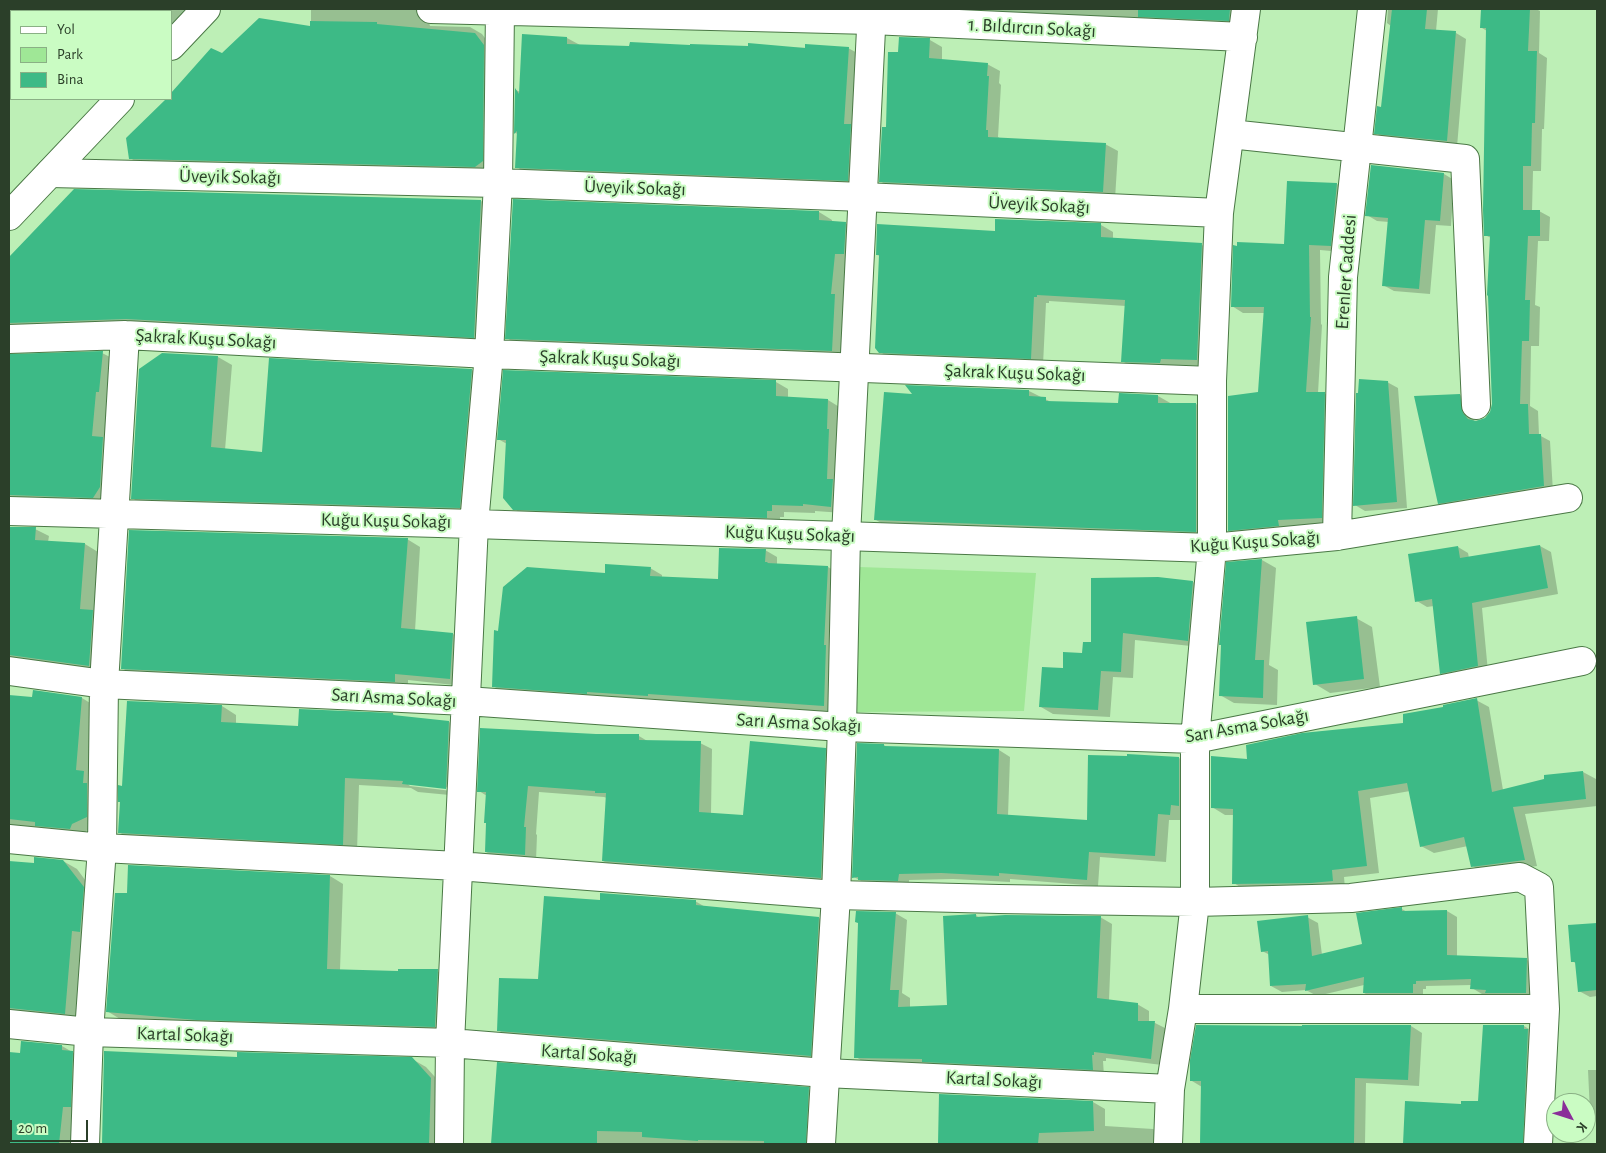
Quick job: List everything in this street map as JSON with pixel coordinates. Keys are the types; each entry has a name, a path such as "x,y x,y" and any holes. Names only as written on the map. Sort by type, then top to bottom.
{"street":[{"path":"172,45 206,9"},
{"name":"1. Bıldırcın Sokağı","path":"431,9 872,15 1243,37"},
{"path":"1168,1144 1170,1089 1183,1009 1195,902 1195,739 1212,548 1212,381 1219,213 1246,9"},
{"name":"Erenler Caddesi","path":"1338,536 1343,277 1372,9"},
{"path":"449,1144 450,1043 474,524 489,354 498,183 500,10"},
{"path":"821,1144 836,895 846,536 872,15"},
{"path":"9,216 119,100"},
{"path":"1230,134 1465,159 1476,405"},
{"name":"Üveyik Sokağı","path":"50,173 498,183 1219,213"},
{"path":"84,1144 89,1032 102,848 104,684 113,514 126,335"},
{"name":"Şakrak Kuşu Sokağı","path":"9,339 126,335 489,354 1212,381"},
{"name":"Kuğu Kuşu Sokağı","path":"9,511 1212,548 1338,536 1568,498"},
{"name":"Sarı Asma Sokağı","path":"9,671 104,684 466,702 842,726 1195,739 1582,661"},
{"path":"9,839 102,848 458,866 836,895 1195,902 1351,898 1520,877 1539,887 1545,1009 1538,1144"},
{"path":"1183,1009 1545,1009"},
{"name":"Kartal Sokağı","path":"9,1024 89,1032 450,1043 825,1072 1170,1089"}],"green space":[{"path":"859,567 1036,573 1024,711 857,712"}],"building":[{"path":"1138,9 1230,9 1229,21 1138,17"},
{"path":"1392,9 1427,9 1425,29 1456,31 1447,141 1374,134 1377,106 1381,107"},
{"path":"1481,9 1530,9 1528,51 1537,51 1535,123 1532,123 1531,166 1523,166 1523,210 1540,210 1540,236 1528,236 1525,300 1530,300 1529,341 1522,341 1520,404 1528,404 1529,434 1541,434 1544,486 1438,504 1414,396 1460,394 1463,413 1468,419 1476,421 1485,418 1490,412 1492,404 1487,295 1490,236 1484,236 1483,210 1486,28 1480,28"},
{"path":"259,18 310,26 310,21 377,22 377,24 475,33 484,45 483,161 475,167 129,159 126,138 165,100 172,100 172,92 211,48 222,53"},
{"path":"522,34 567,37 567,44 629,46 630,42 748,46 748,43 805,48 805,44 849,47 844,124 851,124 848,181 515,168 517,131 514,134 515,88 519,94"},
{"path":"899,37 930,38 929,58 988,63 986,130 988,130 988,137 1106,143 1103,192 879,182 882,127 886,127 888,52 898,52"},
{"path":"1371,165 1444,173 1440,221 1425,220 1419,289 1382,286 1388,218 1365,216"},
{"path":"1287,181 1337,183 1331,246 1309,245 1311,317 1306,392 1325,392 1322,518 1278,520 1279,526 1228,531 1228,396 1258,392 1264,307 1231,307 1233,245 1237,246 1237,242 1284,244"},
{"path":"74,189 481,200 474,338 126,319 9,323 9,257"},
{"path":"513,199 819,211 819,220 846,222 844,254 835,254 831,294 835,294 832,351 505,339"},
{"path":"995,219 1101,223 1101,237 1202,243 1197,360 1161,359 1160,363 1121,362 1125,300 1037,295 1037,297 1034,297 1031,359 879,353 875,348 879,255 876,255 877,224 995,231"},
{"path":"103,351 99,392 96,392 92,436 103,437 100,487 93,498 9,495 9,354"},
{"path":"162,353 218,356 211,447 262,452 269,358 472,369 460,508 131,499 139,369"},
{"path":"503,370 776,380 776,396 828,399 827,479 833,479 831,507 803,504 803,506 772,505 772,511 767,511 767,518 513,510 503,498 506,440 497,440"},
{"path":"1359,379 1388,381 1397,502 1353,506 1356,393 1358,393"},
{"path":"905,385 1029,390 1029,396 1046,397 1046,401 1118,403 1119,393 1158,395 1158,403 1196,403 1196,532 874,520 884,392 912,394"},
{"path":"9,527 36,527 35,540 85,543 80,609 93,610 89,666 9,655"},
{"path":"129,530 408,538 401,628 453,633 450,679 395,674 395,682 121,669"},
{"path":"1540,545 1548,588 1472,603 1478,666 1440,674 1432,599 1415,602 1408,554 1458,546 1460,558"},
{"path":"719,548 766,549 765,562 767,563 828,566 824,645 826,645 824,706 648,694 648,696 587,692 587,694 492,687 494,630 498,631 503,587 527,567 605,573 605,564 651,567 650,576 718,579"},
{"path":"1262,559 1255,660 1264,660 1263,698 1219,696 1221,645 1219,645 1226,562"},
{"path":"1158,577 1193,581 1188,641 1123,633 1121,672 1101,671 1098,710 1039,707 1042,667 1063,668 1063,652 1082,653 1083,642 1091,642 1091,578"},
{"path":"1357,616 1364,679 1313,685 1306,622"},
{"path":"33,690 82,697 76,770 84,771 83,783 87,783 87,817 72,824 70,829 35,826 35,822 9,819 9,695 32,697"},
{"path":"1477,698 1492,792 1544,779 1544,775 1583,771 1586,799 1513,807 1525,860 1471,867 1464,837 1420,847 1407,783 1358,791 1367,866 1332,870 1333,881 1232,884 1233,809 1211,808 1211,756 1247,759 1246,745 1302,733 1403,723 1403,714 1443,707 1443,705"},
{"path":"127,701 222,705 221,722 298,726 299,709 393,713 393,715 449,721 446,789 402,784 403,781 345,778 343,845 118,833 120,802 118,802 118,785 122,786"},
{"path":"480,728 596,734 639,734 639,740 701,741 699,812 743,815 750,741 826,748 821,878 602,861 606,793 595,793 595,791 528,786 524,827 526,827 525,855 485,852 486,792 477,792"},
{"path":"857,743 884,744 884,746 999,749 997,814 1087,820 1088,755 1127,756 1127,754 1179,757 1179,806 1171,805 1170,815 1158,814 1155,856 1089,852 1087,880 999,873 999,876 941,873 899,874 898,881 858,880 858,877 852,878"},
{"path":"34,857 63,860 84,887 80,932 72,931 65,1014 9,1008 9,861 34,863"},
{"path":"128,865 330,875 327,969 398,971 398,969 438,969 435,1027 196,1020 106,1012 115,893 127,893"},
{"path":"600,893 696,900 696,905 819,917 811,1056 497,1031 499,978 538,979 544,896 600,900"},
{"path":"1402,907 1402,911 1447,910 1447,955 1527,958 1526,993 1485,993 1486,990 1470,989 1471,979 1416,981 1416,984 1413,984 1413,993 1363,993 1364,977 1305,991 1306,984 1270,986 1268,951 1261,952 1257,921 1308,915 1312,956 1362,944 1356,913"},
{"path":"856,911 896,912 890,990 899,990 898,1007 947,1005 943,916 976,914 976,917 1005,915 1101,916 1097,998 1138,1003 1138,1021 1155,1021 1151,1059 1094,1052 1094,1055 1092,1055 1093,1070 922,1062 922,1059 854,1058 858,923 855,922"},
{"path":"1597,923 1597,990 1578,992 1575,962 1571,962 1568,925"},
{"path":"1196,1025 1411,1025 1408,1080 1355,1078 1354,1144 1200,1144 1201,1081 1190,1081 1190,1060"},
{"path":"1483,1025 1524,1025 1524,1029 1528,1029 1523,1144 1403,1144 1405,1101 1461,1104 1461,1101 1478,1101"},
{"path":"21,1041 62,1045 62,1050 73,1051 71,1107 63,1107 59,1144 9,1144 9,1052 20,1053"},
{"path":"104,1051 237,1057 237,1052 412,1057 431,1078 429,1144 102,1144"},
{"path":"497,1062 809,1087 806,1144 764,1144 764,1141 698,1141 642,1137 642,1132 597,1131 597,1144 491,1144"},
{"path":"939,1094 1093,1101 1094,1131 1039,1133 1038,1144 938,1144"}]}
